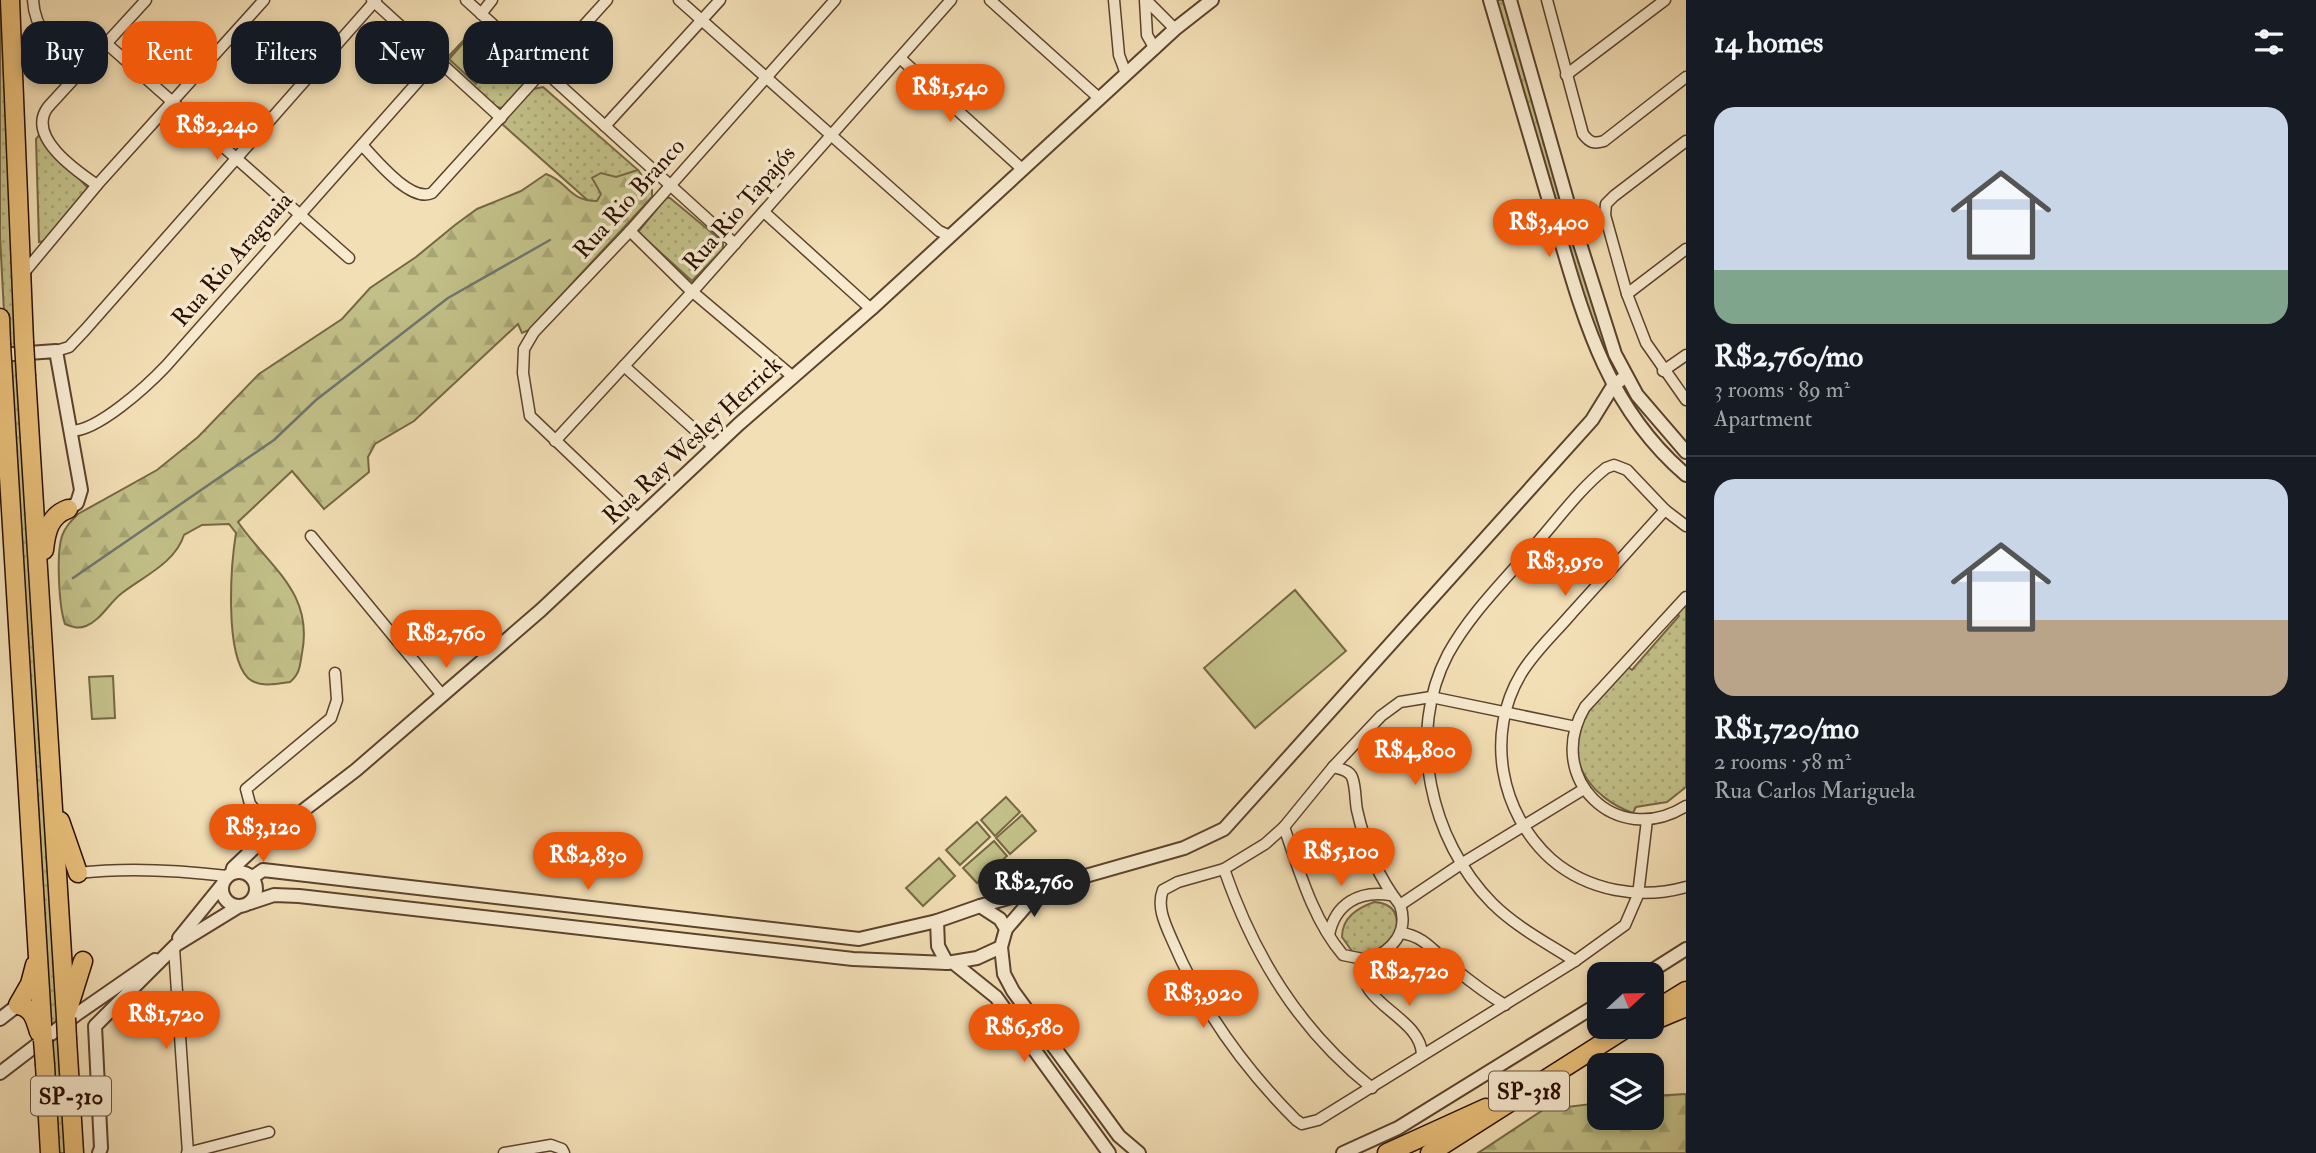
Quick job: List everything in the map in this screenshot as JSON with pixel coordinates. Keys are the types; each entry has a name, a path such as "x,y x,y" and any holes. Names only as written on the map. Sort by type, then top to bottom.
{"highway":[{"name":"SP-310","path":"9,0 24,342 74,1153"},
{"name":"SP-310","path":"0,318 39,948 47,1097 47,1153"},
{"path":"32,445 43,498 47,503 68,509"},
{"path":"0,507 5,502 7,491 7,447"},
{"path":"38,588 47,528 55,517 68,509"},
{"path":"0,527 9,547 17,597"},
{"path":"49,768 60,821 78,873"},
{"path":"39,948 30,984 18,1005 25,1006 33,1014 43,1039"},
{"path":"66,1017 83,961"},
{"path":"1664,1004 1686,990"},
{"path":"1664,1014 1686,1000"},
{"path":"1664,1016 1686,1007"},
{"name":"SP-318","path":"1430,1153 1608,1040"},
{"name":"SP-318","path":"1453,1149 1622,1040"},
{"path":"1387,1153 1546,1080"}],"street":[{"path":"108,43 146,0"},
{"path":"21,276 97,185 264,0"},
{"path":"466,0 489,21"},
{"path":"481,14 492,0"},
{"path":"588,21 607,0"},
{"path":"679,0 939,232 950,236"},
{"path":"605,126 720,0"},
{"name":"Rua Rio Branco","path":"638,519 530,416 523,373 524,349 534,332 630,231 835,0"},
{"name":"Rua Rio Tapajós","path":"555,441 764,212 951,0"},
{"path":"990,0 1100,99"},
{"path":"1114,0 1119,55 1126,74"},
{"path":"1145,0 1175,29"},
{"path":"1145,0 1147,35 1155,49"},
{"name":"Rua Ray Wesley Herrick","path":"1175,29 1182,17 1199,0"},
{"name":"Rua Ray Wesley Herrick","path":"99,1153 102,1147 95,1026 175,946 253,849 272,837 541,610 792,376 871,309 1175,29 1212,0"},
{"path":"1490,0 1596,352 1625,406 1668,460 1686,475"},
{"path":"1510,0 1603,319 1626,376 1637,395 1686,452"},
{"path":"1546,0 1583,135 1595,144 1604,141 1686,77"},
{"path":"1566,75 1665,0"},
{"path":"1,350 56,351 69,347 374,1 395,21"},
{"path":"33,3 38,21"},
{"path":"108,45 349,258"},
{"path":"901,59 1023,169"},
{"path":"449,71 501,118"},
{"path":"69,84 44,112 44,136 97,185"},
{"name":"Rua Rio Araguaia","path":"71,431 85,430 151,382 416,84"},
{"path":"362,145 400,182 421,196 441,187 530,84"},
{"path":"558,84 735,244"},
{"path":"1686,141 1606,204 1605,215 1627,294 1646,343 1663,371 1686,400"},
{"path":"764,212 871,309"},
{"path":"630,231 693,291 792,376"},
{"path":"1627,294 1686,248"},
{"path":"56,351 81,490 77,503 68,509"},
{"path":"1663,371 1686,355"},
{"path":"624,366 714,447"},
{"path":"253,877 262,870 859,939 937,921 980,906 1184,848 1224,829 1592,420 1613,386 1626,376"},
{"path":"1592,420 1611,407 1625,406 1637,395"},
{"path":"1575,961 1517,925 1494,905 1461,864 1439,819 1430,785 1427,750 1431,697 1447,656 1473,615 1602,470 1614,466 1627,470 1665,510 1686,526"},
{"path":"1665,510 1521,674 1501,731 1502,772 1522,825 1543,851 1574,875 1592,883 1638,895 1686,887"},
{"path":"311,536 442,695"},
{"path":"1686,597 1591,698 1576,727 1574,763 1584,789 1616,815 1647,820 1686,806"},
{"path":"244,905 256,893 253,877 255,858 272,837 250,804 246,789 331,718 337,700 335,673"},
{"path":"1576,727 1431,697 1413,698 1390,708 1333,767 1284,827 1251,854 1224,869 1163,890 1160,898 1166,926 1182,963 1233,1048 1265,1088 1302,1124 1318,1120 1575,961 1625,925 1638,895 1647,820"},
{"path":"1284,827 1306,888 1329,935 1343,955 1364,961 1382,954 1401,933 1400,905 1390,895 1363,832 1352,778 1345,770 1333,767"},
{"path":"1400,905 1522,825 1584,789"},
{"path":"78,873 109,869 174,870 227,878 245,873 253,877"},
{"path":"1224,869 1248,932 1272,976 1323,1044 1372,1088"},
{"path":"227,878 224,897 244,905"},
{"path":"1041,890 1006,929 1001,947 1004,974 1013,991 1119,1136 1139,1153"},
{"path":"0,1073 77,1014 175,946 244,905 274,895 813,955 951,963 989,954 1001,947"},
{"path":"1329,935 1335,914 1346,902 1367,895 1390,895"},
{"path":"980,906 1000,919 1006,929"},
{"path":"937,921 937,946 951,963 996,997 1110,1153"},
{"path":"1401,933 1415,934 1424,940 1452,967 1505,1005"},
{"path":"175,946 188,1153 269,1132"},
{"path":"1664,963 1686,949"},
{"path":"1364,961 1362,970 1367,986 1417,1036 1422,1054"},
{"path":"0,1019 18,1005"},
{"path":"1343,1153 1398,1128 1587,1011"},
{"path":"0,1059 19,1059"},
{"path":"504,1153 551,1145 562,1149 564,1153"}],"green space":[{"path":"0,0 20,348 6,349 0,237"},
{"path":"1496,0 1503,0 1548,151 1620,372 1617,377 1595,334"},
{"path":"463,41 463,77 449,64 449,56"},
{"path":"463,43 463,72 449,59"},
{"path":"471,84 525,84 502,108 496,107"},
{"path":"543,87 638,170 602,213 502,124 533,89"},
{"path":"39,135 88,188 45,241 39,242 36,139"},
{"path":"638,170 652,189 652,197 529,330 522,333 518,324 414,421 375,444 368,457 369,472 324,509 292,471 238,522 286,582 301,613 304,632 301,661 298,672 290,682 257,683 248,678 240,666 235,650 231,608 236,533 229,524 202,525 184,535 180,545 166,561 117,597 96,620 80,627 65,624 59,580 60,544 65,530 78,514 157,470 198,437 259,374 342,319 370,288 416,257 477,209 521,191 546,174 554,177 574,195 597,201 601,194 592,178 601,173 616,177"},
{"path":"666,198 670,198 723,242 723,249 692,281 638,232"},
{"path":"6,359 19,359 61,1024 48,1033"},
{"path":"1295,590 1346,651 1255,728 1204,668"},
{"path":"1686,606 1686,787 1667,802 1636,807 1633,813 1604,797 1583,773 1576,744 1579,728 1597,700 1628,667 1632,670 1679,616 1676,612"},
{"path":"113,676 115,718 92,719 89,677"},
{"path":"1006,797 1020,812 995,836 981,820"},
{"path":"1022,815 1036,831 1010,854 996,838"},
{"path":"977,822 990,837 960,865 946,850"},
{"path":"994,841 1007,856 977,883 963,868"},
{"path":"939,858 955,876 923,906 906,888"},
{"path":"1374,902 1387,905 1395,913 1398,937 1368,957 1354,954 1342,937 1345,924 1357,910"},
{"path":"61,1030 68,1153 55,1153 47,1040"},
{"path":"1686,1094 1686,1153 1478,1153 1543,1110 1587,1104 1587,1130 1664,1130 1664,1095"}],"waterway":[{"path":"73,578 274,440 316,400 448,298 550,240"}]}
